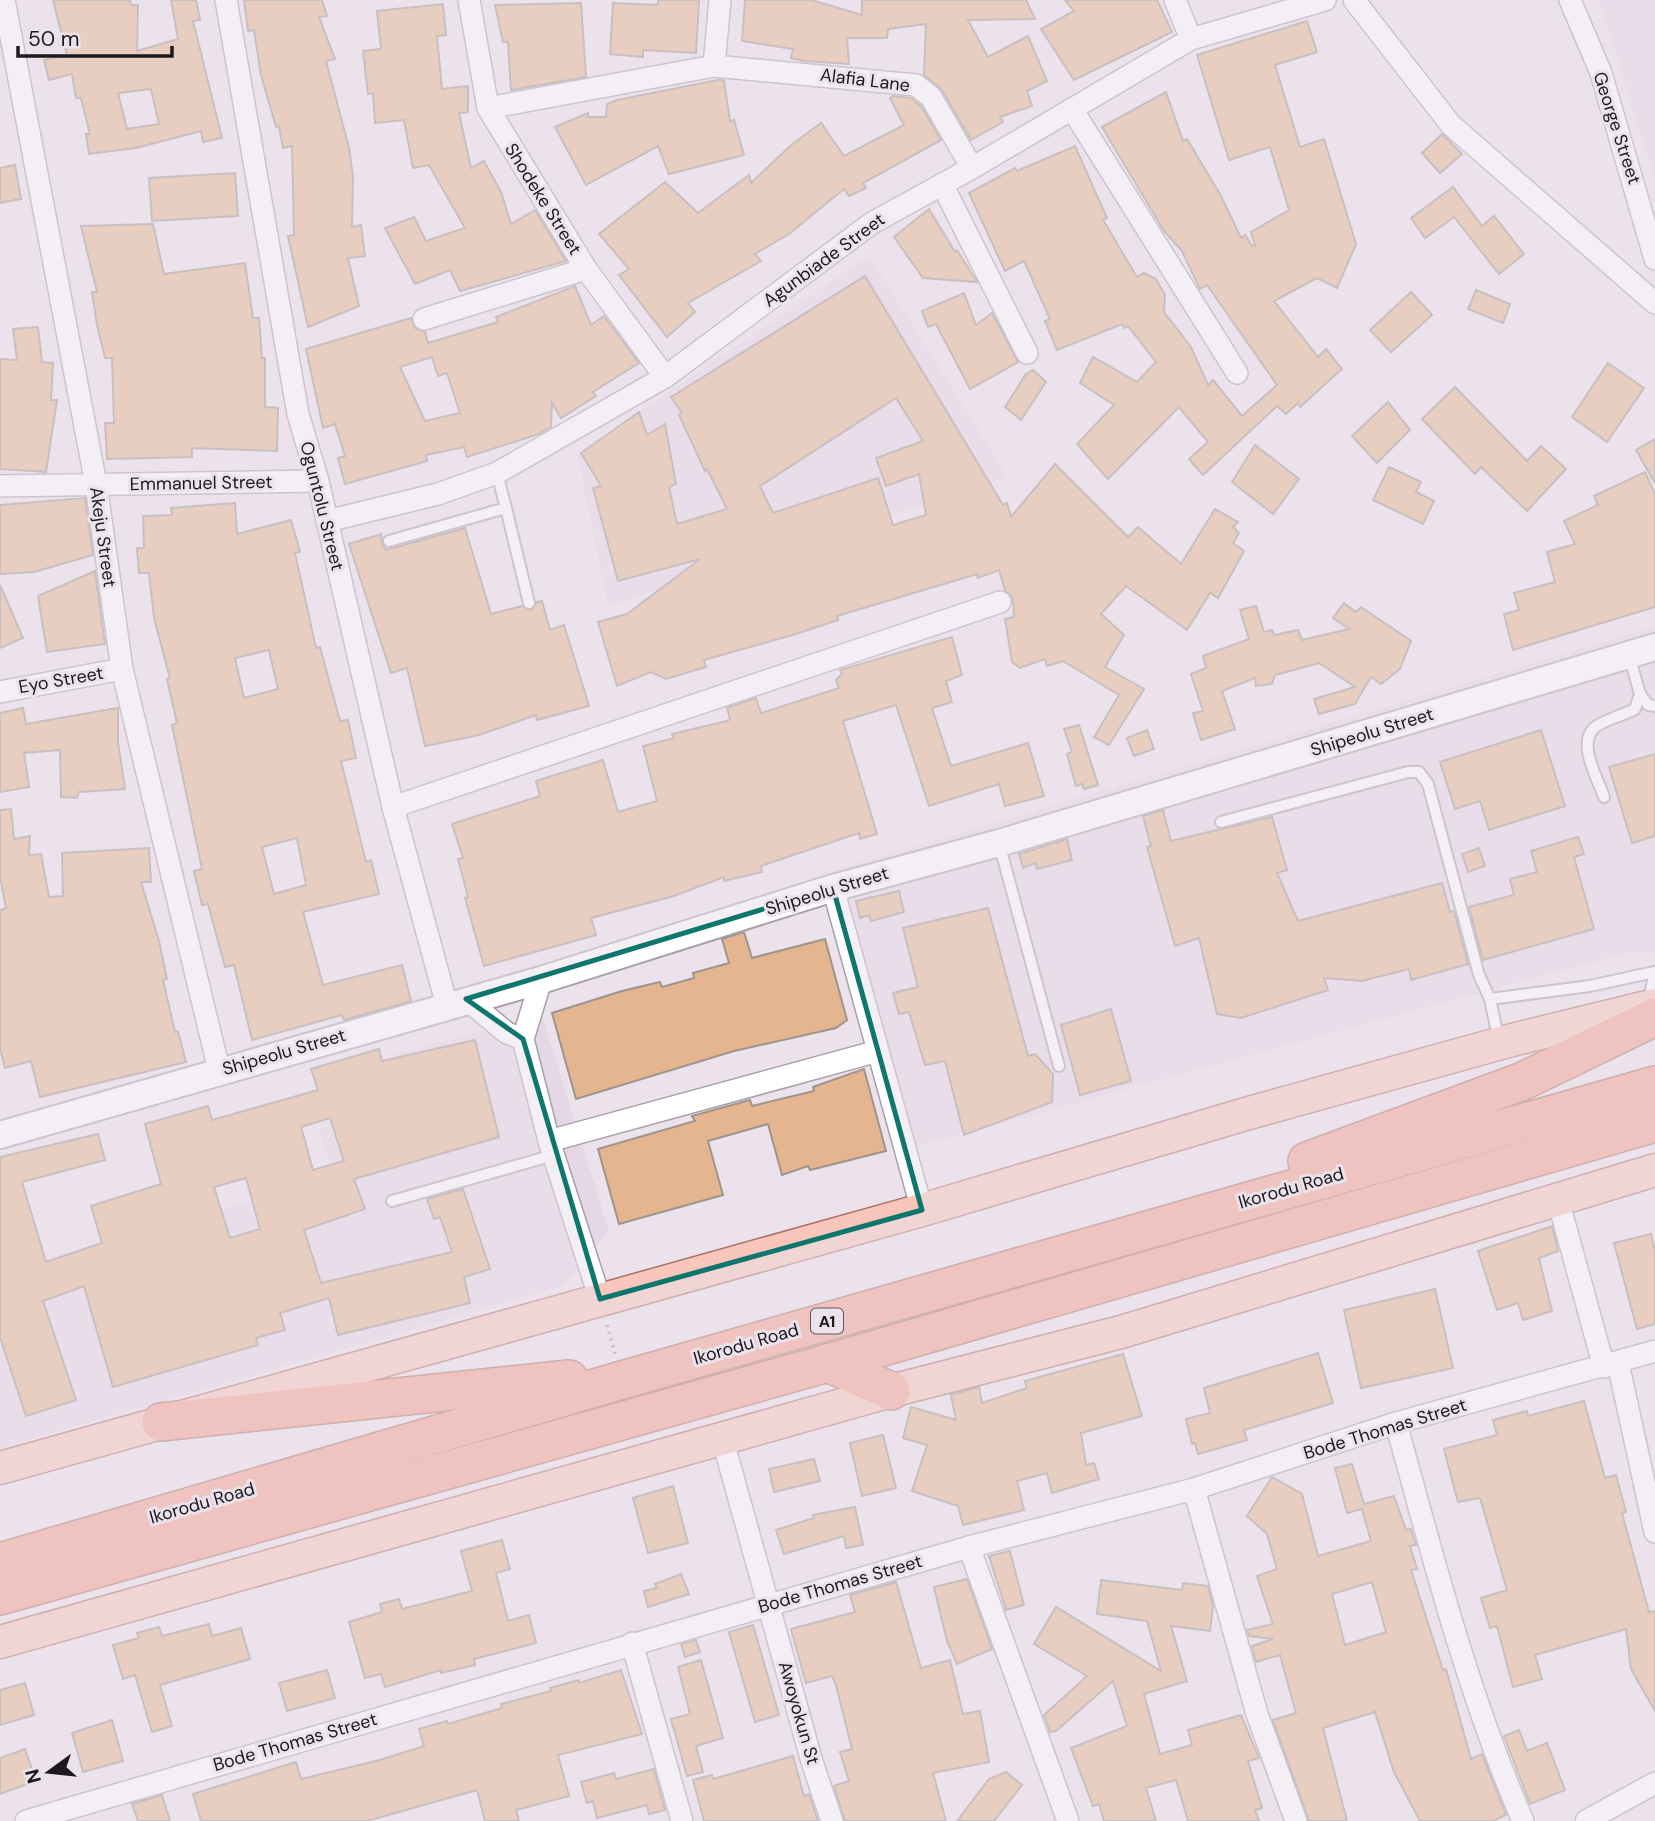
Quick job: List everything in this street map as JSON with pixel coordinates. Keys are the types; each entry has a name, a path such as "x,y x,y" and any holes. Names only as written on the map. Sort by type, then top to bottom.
{"highway":[{"path":"1253,1199 1307,1161 1523,1081 1653,1010"},
{"name":"Ikorodu Road","path":"0,1562 622,1380 1655,1085"},
{"name":"Ikorodu Road","path":"0,1596 828,1363 1655,1123"},
{"path":"828,1363 891,1391"},
{"path":"160,1422 564,1378 622,1380"}],"main road":[{"path":"0,1468 922,1210 1500,1043 1653,1010"},
{"path":"0,1642 891,1391 1122,1332 1655,1170"}],"street":[{"name":"Akeju Street","path":"4,0 96,484 122,669 219,1070"},
{"name":"Oguntolu Street","path":"226,0 279,320 298,414 318,481 393,807 456,1003"},
{"name":"Shodeke Street","path":"469,0 488,108 586,269 665,377"},
{"path":"714,66 720,0"},
{"path":"1175,0 1192,39"},
{"name":"Agunbiade Street","path":"327,521 438,494 497,473 665,377 872,223 972,168 1192,39 1325,0"},
{"path":"1354,0 1451,125 1655,303"},
{"name":"George Street","path":"1570,0 1601,73 1655,259"},
{"name":"Alafia Lane","path":"488,108 714,66 916,85 931,97 972,168"},
{"path":"1072,109 1237,373"},
{"path":"942,184 1027,353"},
{"path":"424,319 586,269"},
{"name":"Emmanuel Street","path":"0,486 318,481"},
{"path":"393,807 1000,602"},
{"name":"Shipeolu Street","path":"0,1135 219,1070 541,981 834,888 999,843 1655,647"},
{"name":"Eyo Street","path":"0,692 122,669"},
{"path":"834,888 922,1210"},
{"path":"541,981 523,1039 551,1148 600,1299"},
{"path":"456,1003 507,1033 523,1039"},
{"path":"551,1148 878,1051"},
{"path":"1558,1200 1611,1365 1655,1532"},
{"name":"Bode Thomas Street","path":"26,1821 969,1547 1195,1489 1396,1423 1655,1352"},
{"path":"1396,1423 1457,1643 1491,1748 1523,1821"},
{"name":"Awoyokun St","path":"723,1440 768,1605 832,1821"},
{"path":"1195,1489 1257,1714 1296,1821"},
{"path":"969,1547 1068,1821"},
{"path":"632,1643 682,1821"},
{"path":"1586,1821 1655,1783"}],"lane":[{"path":"497,473 529,603"},
{"path":"389,541 506,508"},
{"path":"1629,655 1640,694 1648,705 1655,706"},
{"path":"1604,797 1586,744 1589,734 1596,726 1635,709 1640,694"},
{"path":"1222,822 1408,772 1419,772 1428,784 1479,975 1490,999 1500,1043"},
{"path":"999,843 1059,1066"},
{"path":"1490,999 1590,986 1655,972 1653,1010"},
{"path":"392,1202 551,1148"}],"path":[{"path":"600,1299 622,1380"}],"highlighted area":[{"path":"833,888 922,1210 600,1299 523,1039 466,999"}],"shaded area":[{"path":"1599,0 1655,0 1655,182"},
{"path":"863,260 872,260 1008,477 608,606 577,454"},
{"path":"1655,627 1655,952 1627,953 900,1151 821,874"},
{"path":"542,1015 609,1231 563,1286 0,1448 0,1271 333,1177 319,1129 407,1107 392,1055"}],"building":[{"path":"53,0 130,0 131,5 138,5 137,51 178,39 171,0 196,0 200,20 193,21 222,138 203,142 201,131 136,148 89,154 86,134 90,134 81,98 76,98 72,74 49,80 44,60 67,55","holes":["151,89 159,124 127,129 118,93"]},
{"path":"244,0 322,0 327,16 319,17 335,59 326,61 349,148 353,177 352,227 361,225 365,256 348,258 359,306 308,327 288,236 294,235 292,146 283,148 279,126 276,127 261,75 254,30 248,31"},
{"path":"658,0 699,0 696,53 643,50 643,57 610,54 613,3 658,5"},
{"path":"745,0 811,0 862,15 862,0 1026,0 1035,19 968,20 988,57 1028,36 1047,81 1027,91 1032,106 1000,117 1003,122 971,140 942,90 924,75 926,24 888,29 887,38 847,38 849,64 804,61 791,58 793,49 742,41"},
{"path":"1065,0 1157,0 1172,32 1074,80 1041,29 1074,11"},
{"path":"581,3 586,77 511,90 508,42 503,42 495,5"},
{"path":"443,4 446,35 437,36 442,89 468,86 468,112 459,113 471,168 484,161 501,192 511,224 535,210 566,261 460,291 450,270 415,284 385,228 414,217 426,241 465,228 429,165 413,168 404,120 375,123 373,93 368,94 363,51 381,49 377,11"},
{"path":"1307,21 1317,52 1275,65 1300,147 1324,139 1356,244 1337,288 1317,278 1274,301 1318,357 1326,349 1342,369 1300,407 1298,403 1286,414 1277,406 1203,475 1189,459 1208,442 1179,407 1108,479 1077,444 1114,405 1080,383 1093,357 1137,382 1156,362 1128,326 1124,328 1122,324 1057,350 1045,321 1050,319 1024,261 1005,271 969,193 1015,168 1017,171 1075,146 1107,218 1103,220 1137,277 1144,273 1156,279 1165,295 1164,312 1191,347 1208,385 1213,380 1242,416 1277,385 1207,285 1200,289 1182,251 1164,231 1102,127 1166,92 1183,141 1187,139 1221,196 1241,238 1245,235 1252,246 1255,245 1251,232 1289,210 1270,147 1229,160 1197,55"},
{"path":"724,80 730,121 734,120 744,155 669,174 658,146 586,185 555,127 588,113 588,117 606,117 607,104 617,100"},
{"path":"890,98 911,98 921,106 941,140 863,183 866,188 849,196 844,189 789,234 755,254 761,261 688,303 695,312 667,337 619,275 629,269 599,234 665,182 698,213 749,175 751,183 790,146 821,123 844,156 904,125"},
{"path":"1442,134 1462,154 1440,173 1422,153"},
{"path":"15,165 21,199 0,203 0,168"},
{"path":"235,173 238,216 152,221 149,178"},
{"path":"1453,187 1482,226 1494,216 1524,254 1499,274 1454,217 1425,238 1411,218"},
{"path":"929,209 977,282 923,278 894,237"},
{"path":"153,224 164,274 245,263 253,318 259,318 262,358 265,358 265,407 278,408 277,451 192,448 192,457 107,459 105,423 114,423 112,358 105,358 97,325 92,292 97,292 81,226"},
{"path":"865,276 1003,505 1007,503 1011,517 1055,464 1128,537 1138,527 1181,564 1215,509 1238,522 1233,527 1239,533 1233,543 1244,551 1218,598 1210,593 1187,630 1126,586 1101,614 1124,635 1105,667 1144,689 1109,745 1094,737 1119,695 1063,661 1047,666 1045,659 1020,668 1012,662 1005,619 1014,617 1013,598 1005,590 999,570 978,578 977,574 837,616 838,620 796,634 704,660 706,667 666,679 651,672 617,686 598,622 627,614 700,559 618,581 593,488 601,486 581,453 639,412 647,435 665,424 676,484 669,487 677,524 727,509 707,469 705,471 679,415 682,413 671,397","holes":["896,398 923,441 876,458 886,486 919,474 926,515 893,525 878,478 773,513 760,486"]},
{"path":"575,286 591,325 604,316 639,363 593,392 596,396 561,418 552,403 551,427 539,434 467,457 464,447 426,455 427,461 345,484 338,458 345,456 335,424 323,428 306,349 411,318 415,328 425,332 428,343 498,322 496,317","holes":["432,357 438,376 447,373 460,413 425,421 400,367"]},
{"path":"1476,290 1510,304 1503,323 1468,309"},
{"path":"1411,292 1432,315 1391,352 1370,330"},
{"path":"964,293 976,325 992,313 1018,362 970,389 936,324 928,327 922,311"},
{"path":"38,327 42,362 53,363 51,400 57,400 46,472 0,469 0,359 17,360 13,329"},
{"path":"1608,363 1644,388 1607,442 1572,417"},
{"path":"1033,370 1046,382 1021,420 1005,407 1026,374"},
{"path":"1455,387 1527,461 1541,446 1566,469 1527,511 1481,467 1475,474 1422,419"},
{"path":"1388,402 1410,430 1377,463 1352,436"},
{"path":"1655,439 1655,483 1636,450"},
{"path":"1255,445 1299,479 1273,514 1232,482"},
{"path":"1389,467 1421,482 1416,492 1434,501 1423,524 1373,500"},
{"path":"1645,472 1655,494 1655,607 1513,650 1504,614 1519,610 1514,593 1555,582 1547,552 1575,544 1564,521 1598,505 1594,496"},
{"path":"85,498 93,555 34,572 0,574 0,505"},
{"path":"235,503 237,534 291,520 300,552 295,553 316,648 320,647 340,721 348,720 356,758 341,761 366,862 371,860 379,894 303,912 323,985 402,965 411,1001 344,1020 342,1015 252,1040 234,965 225,967 208,904 202,905 194,871 202,869 172,725 177,723 167,679 170,678 154,618 149,573 139,573 137,548 144,548 143,516 172,515 171,508","holes":["269,650 278,689 244,698 235,658","297,838 306,885 274,894 262,847"]},
{"path":"465,528 491,614 522,606 531,610 537,602 542,601 550,630 564,625 589,706 537,720 536,715 479,735 425,746 407,668 391,673 349,544 381,534 386,550"},
{"path":"95,571 105,644 47,652 38,596"},
{"path":"0,585 23,638 0,648"},
{"path":"1344,603 1356,612 1361,607 1411,641 1400,669 1381,684 1371,677 1355,704 1319,714 1314,699 1355,687 1319,663 1275,675 1272,684 1256,686 1255,678 1222,691 1235,729 1201,740 1193,713 1203,711 1191,674 1206,668 1203,656 1249,639 1240,610 1256,606 1264,632 1272,630 1274,635 1298,630 1302,640 1349,629 1333,618"},
{"path":"952,637 962,675 946,681 952,702 932,708 951,766 1028,743 1044,796 1005,806 999,784 929,806 896,705 843,721 877,834 860,839 859,833 761,866 762,872 724,881 724,877 674,896 591,918 596,935 484,966 465,898 468,897 458,859 463,858 452,824 540,796 536,781 603,760 618,812 657,801 643,746 674,738 672,734 727,721 730,719 727,708 756,698 761,713 839,688 836,680 842,674 840,670"},
{"path":"23,708 26,724 118,708 118,742 125,789 79,792 77,798 61,797 60,750 24,753 29,787 0,792 0,713"},
{"path":"1079,725 1098,785 1084,789 1082,784 1076,786 1067,754 1072,752 1064,729"},
{"path":"1147,730 1154,749 1134,756 1127,738"},
{"path":"1541,730 1565,806 1489,830 1480,801 1455,809 1440,762"},
{"path":"1655,754 1655,836 1632,843 1609,767"},
{"path":"11,809 14,839 30,836 29,855 41,854 49,897 63,896 62,853 149,848 151,882 141,882 159,941 167,979 163,980 175,1032 178,1031 186,1062 40,1097 31,1061 5,1068 0,1049 0,910 6,908 0,877 0,810"},
{"path":"1163,810 1171,841 1272,817 1287,870 1277,873 1298,921 1442,883 1450,912 1454,911 1468,964 1411,980 1409,969 1362,981 1324,978 1328,990 1241,1018 1217,1014 1199,938 1175,946 1147,847 1151,846 1143,816"},
{"path":"1578,837 1584,854 1574,857 1594,929 1483,960 1469,907 1514,895 1510,879 1537,872 1531,851"},
{"path":"1067,839 1072,860 1037,869 1036,863 1023,868 1019,854"},
{"path":"1479,848 1485,866 1468,872 1462,854"},
{"path":"899,891 904,912 871,921 869,915 860,918 856,901"},
{"path":"988,908 1028,1056 1035,1054 1053,1074 1052,1102 964,1135 945,1061 925,1065 909,1012 899,1014 893,993 918,987 903,928"},
{"path":"744,932 752,958 825,939 847,1020 836,1028 734,1051 576,1099 552,1013 622,991 660,982 662,987 694,978 693,973 729,963 722,939"},
{"path":"1111,1009 1131,1081 1080,1095 1061,1025"},
{"path":"475,1040 499,1137 354,1179 365,1209 304,1230 321,1283 452,1252 440,1217 434,1219 427,1199 463,1189 490,1269 464,1277 470,1303 338,1335 329,1298 280,1313 285,1330 256,1338 258,1345 113,1387 84,1286 43,1301 76,1400 26,1416 0,1337 0,1157 98,1134 105,1160 22,1182 46,1262 102,1243 91,1206 161,1184 145,1124 208,1106 212,1120 318,1090 311,1069 379,1049 382,1061","holes":["330,1118 344,1161 313,1170 301,1127","246,1178 260,1229 230,1238 214,1187"]},
{"path":"864,1069 886,1151 810,1170 808,1166 782,1175 768,1124 708,1141 723,1195 619,1224 598,1149 695,1121 692,1116 750,1100 752,1106 814,1091 813,1087"},
{"path":"1552,1226 1558,1251 1539,1258 1552,1311 1523,1320 1518,1303 1497,1310 1478,1251"},
{"path":"1651,1234 1655,1251 1655,1324 1637,1329 1614,1243"},
{"path":"1435,1289 1453,1368 1361,1388 1344,1310"},
{"path":"1318,1353 1333,1403 1244,1430 1247,1440 1198,1454 1195,1443 1192,1444 1186,1419 1210,1413 1204,1388"},
{"path":"1123,1354 1142,1416 1081,1433 1086,1465 1094,1463 1099,1479 1052,1493 1047,1473 1017,1481 1024,1510 963,1525 958,1506 912,1491 927,1445 903,1438 911,1407 956,1420 951,1395 979,1387 982,1403 1027,1388 1025,1381"},
{"path":"1584,1401 1605,1478 1616,1475 1626,1512 1622,1513 1649,1612 1655,1611 1655,1711 1631,1669 1626,1629 1535,1655 1542,1679 1513,1687 1497,1626 1490,1628 1481,1598 1507,1590 1480,1498 1458,1502 1444,1449 1497,1435 1493,1420 1527,1411 1528,1416"},
{"path":"883,1435 896,1488 862,1496 850,1443"},
{"path":"814,1459 820,1481 774,1492 769,1469"},
{"path":"1352,1464 1364,1504 1394,1496 1406,1530 1411,1529 1416,1545 1410,1546 1417,1569 1411,1570 1443,1670 1446,1669 1471,1759 1482,1754 1506,1815 1493,1821 1420,1821 1394,1772 1375,1712 1323,1728 1347,1821 1309,1821 1273,1720 1296,1713 1280,1655 1256,1662 1252,1646 1273,1639 1249,1636 1247,1630 1273,1624 1257,1576 1277,1569 1267,1534 1247,1516 1272,1477 1302,1494 1318,1556 1371,1541 1362,1509 1347,1513 1335,1468","holes":["1372,1582 1386,1632 1345,1645 1332,1594"]},
{"path":"673,1486 688,1543 648,1553 633,1498"},
{"path":"855,1507 863,1545 846,1548 844,1536 784,1554 776,1530 814,1518 813,1515"},
{"path":"502,1540 510,1569 496,1573 508,1621 529,1615 536,1643 474,1659 475,1665 441,1673 441,1670 385,1687 381,1674 365,1678 349,1622 382,1612 380,1604 399,1599 402,1609 472,1591 461,1551"},
{"path":"1010,1551 1024,1605 1006,1610 989,1556"},
{"path":"681,1574 689,1594 648,1607 644,1591 657,1588 655,1584"},
{"path":"967,1579 992,1649 957,1664 947,1641 934,1587"},
{"path":"1101,1580 1182,1590 1183,1583 1208,1586 1213,1606 1210,1631 1171,1626 1187,1681 1144,1694 1160,1754 1192,1745 1188,1730 1241,1715 1259,1758 1248,1761 1262,1808 1255,1810 1259,1821 1188,1821 1176,1780 1146,1788 1156,1821 1104,1821 1099,1804 1093,1806 1071,1748 1127,1726 1113,1681 1056,1731 1050,1732 1044,1715 1087,1676 1034,1644 1056,1607 1161,1671 1147,1621 1097,1614"},
{"path":"896,1582 921,1668 950,1660 963,1714 980,1711 989,1762 933,1773 946,1821 845,1821 834,1786 849,1781 840,1752 852,1749 836,1685 832,1676 806,1683 791,1629 855,1612 850,1595"},
{"path":"209,1624 212,1636 241,1628 250,1659 160,1685 172,1726 152,1732 135,1675 123,1679 113,1645 139,1638 137,1633 159,1627 162,1636"},
{"path":"753,1625 779,1715 755,1722 729,1632"},
{"path":"696,1640 700,1652 685,1657 681,1644"},
{"path":"701,1660 723,1738 696,1746 703,1772 687,1776 671,1719 690,1714 678,1667"},
{"path":"327,1670 335,1698 287,1711 279,1683"},
{"path":"621,1670 642,1734 558,1755 569,1796 516,1810 519,1821 485,1821 477,1790 367,1821 201,1821 193,1794 296,1762 301,1779 380,1760 424,1746 419,1729 447,1721 448,1724 502,1708 501,1704 551,1691 550,1688 579,1680 579,1683"},
{"path":"25,1683 34,1715 0,1725 0,1690"},
{"path":"112,1720 123,1761 83,1772 72,1733"},
{"path":"1519,1730 1527,1751 1547,1743 1565,1790 1530,1804 1504,1736"},
{"path":"25,1749 36,1781 0,1794 0,1758"},
{"path":"793,1756 804,1796 809,1794 818,1821 704,1821 693,1780 712,1775 713,1779"},
{"path":"654,1769 665,1810 649,1814 647,1805 597,1818 593,1801 587,1803 581,1782 614,1773 616,1779"},
{"path":"1006,1772 1022,1785 994,1821 957,1821 989,1779"},
{"path":"162,1795 170,1821 138,1821 132,1804"}]}
